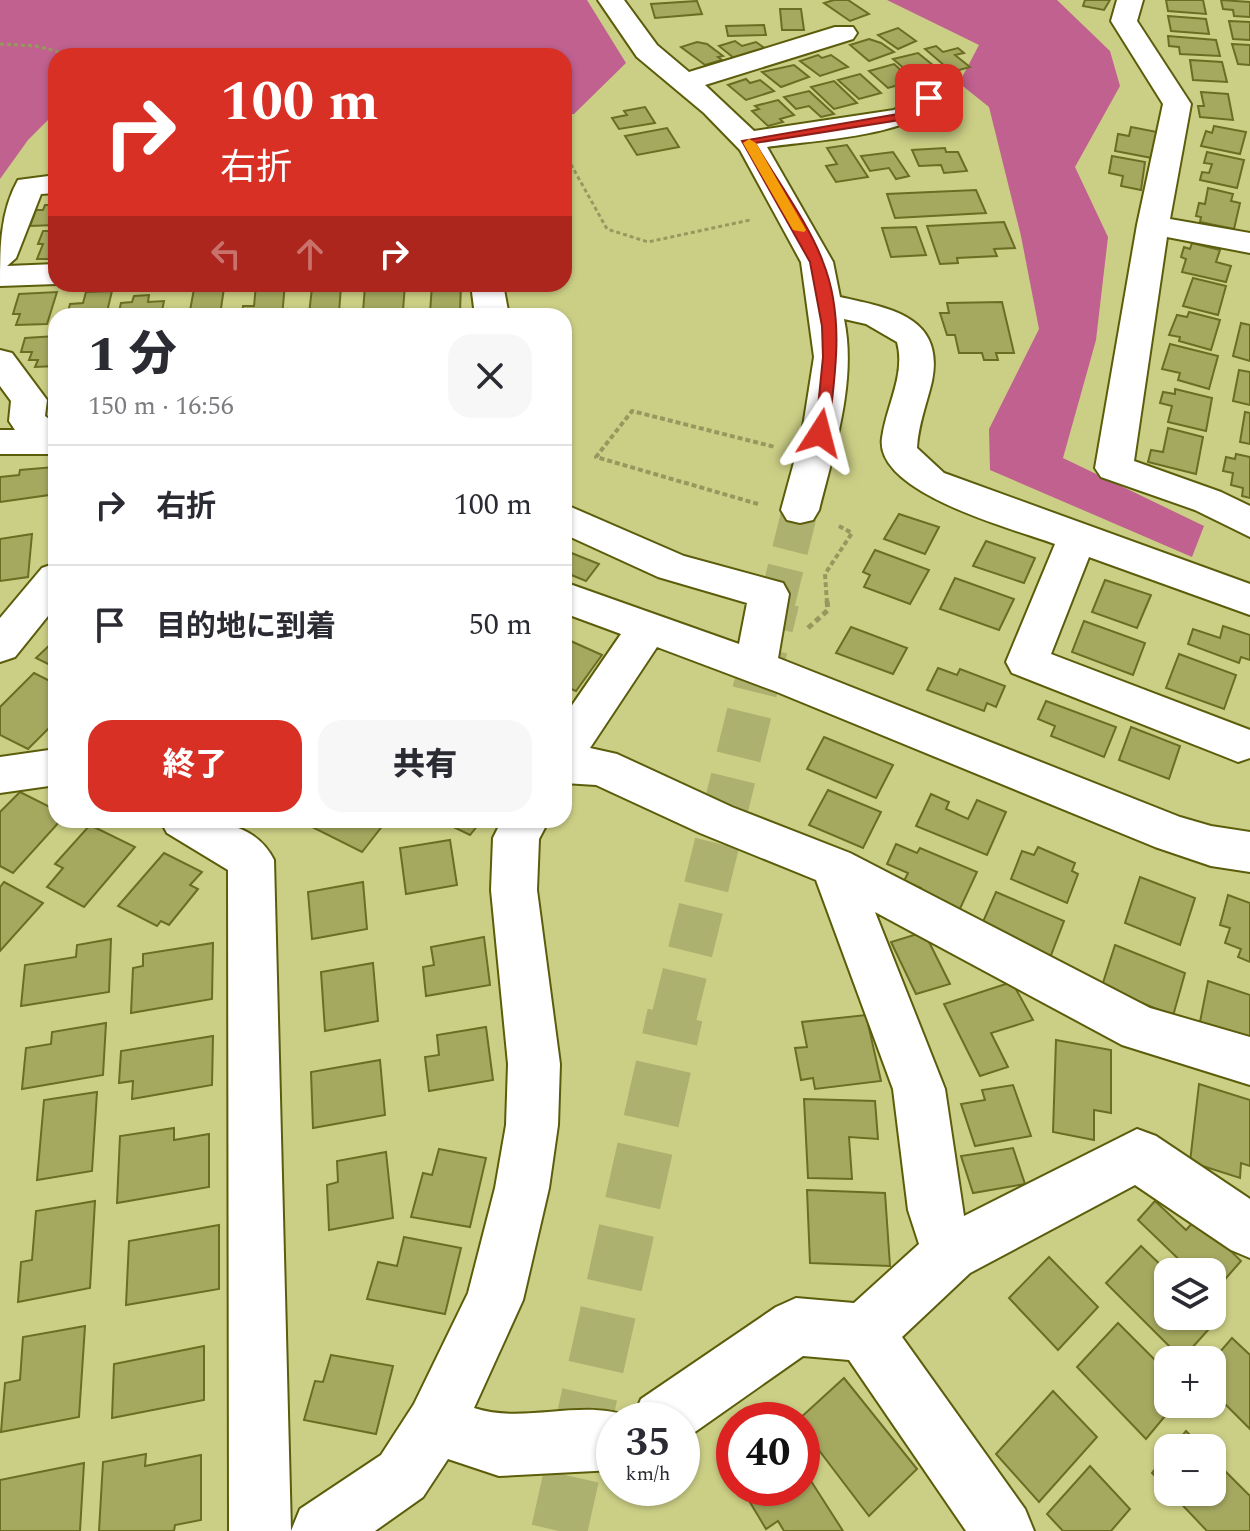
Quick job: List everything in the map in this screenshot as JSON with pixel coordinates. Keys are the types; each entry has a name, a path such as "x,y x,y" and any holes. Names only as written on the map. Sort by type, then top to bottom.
{"street":[{"path":"611,0 647,51 748,141 817,262 831,357 815,458 800,514"},
{"path":"1130,0 1124,21 1177,104 1153,225 1114,468 1208,501 1250,523"},
{"path":"685,82 844,33"},
{"path":"748,141 902,117 929,98"},
{"path":"0,258 29,186 48,185"},
{"path":"1153,225 1250,243"},
{"path":"0,276 48,274"},
{"path":"825,304 877,316 912,336 918,348 915,373 898,433 899,452 931,482 1077,539 1250,600"},
{"path":"0,361 42,397 27,421 48,435"},
{"path":"0,442 48,441"},
{"path":"572,522 672,567 769,594 774,673"},
{"path":"1077,539 1027,662 1238,744"},
{"path":"0,646 48,588"},
{"path":"572,600 774,673 1171,833 1211,846 1250,852"},
{"path":"572,740 647,629"},
{"path":"572,765 601,767 716,820 834,867 1140,1028 1250,1061"},
{"path":"0,775 48,768"},
{"path":"197,828 251,860 260,1531"},
{"path":"322,1531 402,1476 435,1425 495,1300 522,1188 532,1125 534,1064 514,890 516,838 522,828"},
{"path":"834,867 919,1089 935,1210 950,1253"},
{"path":"688,1402 796,1327 864,1333 950,1253 1137,1155 1250,1231"},
{"path":"864,1333 1003,1531"},
{"path":"435,1425 499,1446 596,1441"}],"path":[{"path":"0,44 48,49"},
{"path":"572,166 607,229 648,242 790,211"},
{"path":"774,673 796,639 828,610 825,574 852,533 800,514 596,457 632,411 815,458"}],"shaded area":[{"path":"0,0 587,0 626,63 572,114 572,48 48,48 48,120 28,140 0,179"},
{"path":"887,0 1057,0 1110,51 1120,86 1075,167 1108,237 1096,340 1063,458 1204,526 1192,557 990,470 989,429 1039,329 1021,236 989,107 959,83 979,45"}],"building":[{"path":"848,0 869,14 850,21 824,3"},
{"path":"1085,0 1110,0 1104,10 1083,6"},
{"path":"1166,0 1203,0 1206,14 1168,11"},
{"path":"1221,0 1250,2 1250,17 1234,16 1233,10 1223,9"},
{"path":"697,1 702,14 655,18 651,4"},
{"path":"780,9 801,9 804,30 782,30"},
{"path":"1168,16 1206,19 1209,34 1171,31"},
{"path":"1229,21 1250,22 1250,40 1233,39"},
{"path":"764,25 766,35 728,36 726,26"},
{"path":"898,28 916,41 898,49 878,35"},
{"path":"1168,36 1216,40 1220,56 1180,54 1179,47 1169,46"},
{"path":"869,39 894,52 869,61 850,45"},
{"path":"735,41 742,46 756,42 766,49 735,59 719,46"},
{"path":"697,42 707,44 723,56 718,57 722,60 705,65 681,47"},
{"path":"1232,44 1250,45 1250,65 1238,64"},
{"path":"936,46 943,52 958,48 964,53 955,55 970,67 952,72 925,49"},
{"path":"918,53 939,70 914,77 893,59"},
{"path":"818,55 822,58 831,55 848,67 820,76 800,61"},
{"path":"1190,60 1222,62 1227,82 1193,80"},
{"path":"894,64 913,81 888,88 869,71"},
{"path":"794,65 809,77 781,87 762,72"},
{"path":"860,74 881,93 859,99 838,80"},
{"path":"746,79 750,83 760,80 774,91 746,100 728,85"},
{"path":"834,81 857,103 834,109 811,87"},
{"path":"809,91 834,114 821,117 809,106 796,109 784,97"},
{"path":"1201,92 1228,94 1233,120 1200,117 1198,106 1204,106"},
{"path":"778,100 794,115 780,119 783,122 768,126 752,111 759,109 755,106"},
{"path":"645,107 655,123 619,129 612,118 627,115 624,111"},
{"path":"1214,126 1246,132 1240,154 1201,146 1206,131 1212,133"},
{"path":"1131,127 1157,132 1152,158 1115,151 1118,134 1129,136"},
{"path":"667,128 679,147 637,155 625,136"},
{"path":"847,145 868,177 836,182 826,166 837,164 827,148"},
{"path":"945,148 946,152 958,152 967,171 944,173 941,165 919,166 912,150"},
{"path":"893,152 909,176 896,179 889,168 870,171 861,156"},
{"path":"1207,152 1244,160 1237,188 1200,180 1202,172 1209,173 1212,164 1204,163"},
{"path":"1112,156 1145,162 1141,190 1121,186 1123,176 1109,173"},
{"path":"1208,188 1233,194 1231,201 1240,203 1234,229 1200,222 1201,217 1196,216 1199,203 1205,204"},
{"path":"976,190 986,213 895,218 887,194"},
{"path":"48,205 48,225 30,226 36,210 43,210"},
{"path":"1004,222 1015,248 994,249 997,256 957,258 958,263 940,264 927,226"},
{"path":"916,227 926,255 891,257 882,228"},
{"path":"43,231 48,231 48,259 37,259 43,244 38,244"},
{"path":"1192,243 1220,250 1216,262 1231,266 1226,282 1182,272 1186,259 1181,257 1184,247 1190,249"},
{"path":"1193,278 1226,286 1218,315 1183,306"},
{"path":"57,292 52,308 48,308 47,324 16,325 20,314 13,314 19,294"},
{"path":"86,292 112,292 108,308 69,308 70,304 83,303"},
{"path":"193,292 223,292 221,308 190,308"},
{"path":"255,292 284,292 283,308 243,308 254,306"},
{"path":"312,292 341,292 339,308 310,308"},
{"path":"365,292 404,292 403,308 363,308"},
{"path":"432,292 461,292 460,308 430,308"},
{"path":"149,295 148,302 164,301 163,308 120,308 121,303 132,302 134,296"},
{"path":"1002,302 1014,353 996,353 998,360 984,360 982,353 959,353 955,335 947,335 940,313 949,313 947,303"},
{"path":"1189,312 1220,320 1211,350 1169,335 1177,315 1187,317"},
{"path":"1241,323 1250,325 1250,361 1233,356"},
{"path":"48,337 48,366 35,367 38,360 29,360 32,352 21,352 25,338"},
{"path":"1170,344 1218,356 1209,389 1178,380 1180,373 1162,369"},
{"path":"1239,370 1250,372 1250,405 1233,401"},
{"path":"1175,389 1212,398 1206,431 1168,422 1172,406 1160,403 1163,392 1175,394"},
{"path":"1245,412 1250,413 1250,444 1240,442"},
{"path":"1168,428 1203,437 1196,474 1148,462 1151,450 1163,452"},
{"path":"1236,454 1250,457 1250,498 1242,496 1243,488 1231,485 1233,473 1223,471 1226,457 1235,459"},
{"path":"48,468 48,495 0,502 0,477 19,475 20,470"},
{"path":"899,514 939,527 925,554 884,539"},
{"path":"32,534 28,577 0,581 0,539"},
{"path":"986,541 1035,558 1024,583 973,566"},
{"path":"875,550 929,570 910,604 864,587 870,575 863,572"},
{"path":"572,553 599,564 586,581 572,575"},
{"path":"955,578 1014,599 999,630 940,609"},
{"path":"1105,580 1151,595 1137,628 1092,612"},
{"path":"1084,621 1145,643 1133,675 1072,652"},
{"path":"1223,626 1250,635 1250,660 1241,657 1239,663 1188,644 1193,629 1220,638"},
{"path":"851,627 907,648 893,674 836,653"},
{"path":"572,642 602,655 576,691 572,689"},
{"path":"48,647 48,664 36,658"},
{"path":"1179,654 1236,675 1224,709 1166,688"},
{"path":"938,668 957,675 960,669 1005,686 996,707 987,703 984,711 927,690"},
{"path":"34,673 48,680 48,729 28,749 0,735 0,707"},
{"path":"1046,701 1116,727 1104,757 1051,736 1055,726 1038,719"},
{"path":"1131,727 1180,746 1169,779 1119,760"},
{"path":"824,737 893,765 876,798 807,769"},
{"path":"828,790 881,812 863,848 809,825"},
{"path":"20,792 48,806 48,828 54,828 13,873 0,866 0,812"},
{"path":"931,794 949,802 946,809 968,819 977,800 1006,812 987,855 916,826"},
{"path":"87,828 96,828 135,847 84,907 47,887 63,868 55,864"},
{"path":"314,828 381,828 362,852"},
{"path":"456,828 476,828 470,835"},
{"path":"450,840 457,885 406,894 400,848"},
{"path":"896,844 917,853 920,848 977,872 958,913 918,895 921,888 904,881 908,873 887,864"},
{"path":"1038,847 1075,863 1072,871 1078,874 1067,903 1011,879 1022,851 1034,855"},
{"path":"164,853 202,872 190,885 198,889 169,925 161,921 157,926 118,906"},
{"path":"1140,877 1195,898 1180,945 1125,923"},
{"path":"4,882 43,903 0,951 0,887"},
{"path":"363,882 367,929 312,939 308,892"},
{"path":"996,892 1064,921 1048,963 982,924"},
{"path":"1228,895 1250,903 1250,962 1238,957 1241,949 1225,943 1230,928 1220,925"},
{"path":"924,932 950,984 916,994 891,942"},
{"path":"484,937 490,985 426,996 423,967 434,965 431,947"},
{"path":"111,939 109,992 21,1006 25,965 76,957 77,945"},
{"path":"213,943 212,999 131,1013 133,968 143,966 143,954"},
{"path":"1115,945 1185,973 1173,1016 1102,986"},
{"path":"373,963 378,1021 325,1031 321,972"},
{"path":"1208,981 1250,995 1250,1039 1200,1022"},
{"path":"1012,982 1033,1020 991,1033 1008,1067 980,1076 944,1004"},
{"path":"866,1015 881,1081 815,1089 813,1078 801,1080 795,1048 807,1047 802,1022"},
{"path":"106,1023 103,1075 22,1089 26,1048 51,1044 52,1032"},
{"path":"486,1027 493,1080 429,1091 425,1057 439,1055 437,1035"},
{"path":"213,1036 212,1085 132,1099 133,1081 119,1083 121,1051"},
{"path":"1056,1040 1111,1050 1111,1113 1094,1110 1094,1140 1053,1132"},
{"path":"380,1060 385,1115 313,1128 311,1072"},
{"path":"1199,1084 1250,1100 1250,1166 1241,1163 1240,1178 1190,1162"},
{"path":"1013,1085 1031,1136 975,1146 961,1104 985,1100 982,1090"},
{"path":"97,1092 92,1171 37,1180 44,1100"},
{"path":"804,1099 875,1101 878,1139 849,1137 852,1179 808,1178"},
{"path":"174,1128 174,1140 209,1134 209,1187 117,1203 120,1136"},
{"path":"1013,1148 1025,1184 973,1193 961,1156"},
{"path":"439,1149 486,1158 470,1227 411,1217 423,1173 432,1175"},
{"path":"386,1152 393,1218 329,1230 327,1185 338,1182 337,1161"},
{"path":"807,1190 885,1193 890,1266 810,1263"},
{"path":"95,1201 90,1288 18,1302 21,1262 32,1260 36,1211"},
{"path":"1155,1201 1186,1230 1197,1218 1241,1261 1226,1278 1226,1258 1177,1258 1138,1220"},
{"path":"219,1225 219,1289 126,1305 129,1241"},
{"path":"404,1237 461,1248 445,1314 367,1299 378,1262 397,1266"},
{"path":"1141,1246 1154,1259 1154,1330 1208,1330 1194,1346 1169,1346 1106,1283"},
{"path":"1049,1257 1098,1307 1058,1350 1009,1298"},
{"path":"1118,1323 1154,1359 1154,1418 1163,1418 1146,1439 1077,1367"},
{"path":"85,1326 79,1417 1,1432 5,1383 20,1380 23,1337"},
{"path":"1232,1338 1250,1355 1250,1429 1226,1405 1225,1346"},
{"path":"204,1346 204,1400 112,1418 114,1364"},
{"path":"331,1355 393,1366 376,1434 304,1420 315,1381 323,1382"},
{"path":"844,1378 917,1469 869,1516 820,1452 818,1402"},
{"path":"1053,1391 1097,1437 1039,1502 996,1454"},
{"path":"146,1454 145,1466 201,1455 201,1520 175,1525 174,1531 99,1531 103,1462"},
{"path":"84,1463 80,1531 0,1531 0,1480"},
{"path":"1090,1466 1130,1509 1111,1531 1063,1531 1047,1514"},
{"path":"1226,1472 1250,1496 1250,1531 1207,1531 1183,1506 1226,1506"},
{"path":"820,1495 843,1531 784,1531 778,1521 766,1529 752,1506 820,1506"}],"tunnel":[{"path":"777,603 800,510"},
{"path":"674,1017 777,601"},
{"path":"559,1531 675,1015"}],"slow traffic":[{"path":"749,143 800,230"}],"route":[{"path":"820,433 831,357 829,326 817,262 748,141 902,117 929,98"}]}
